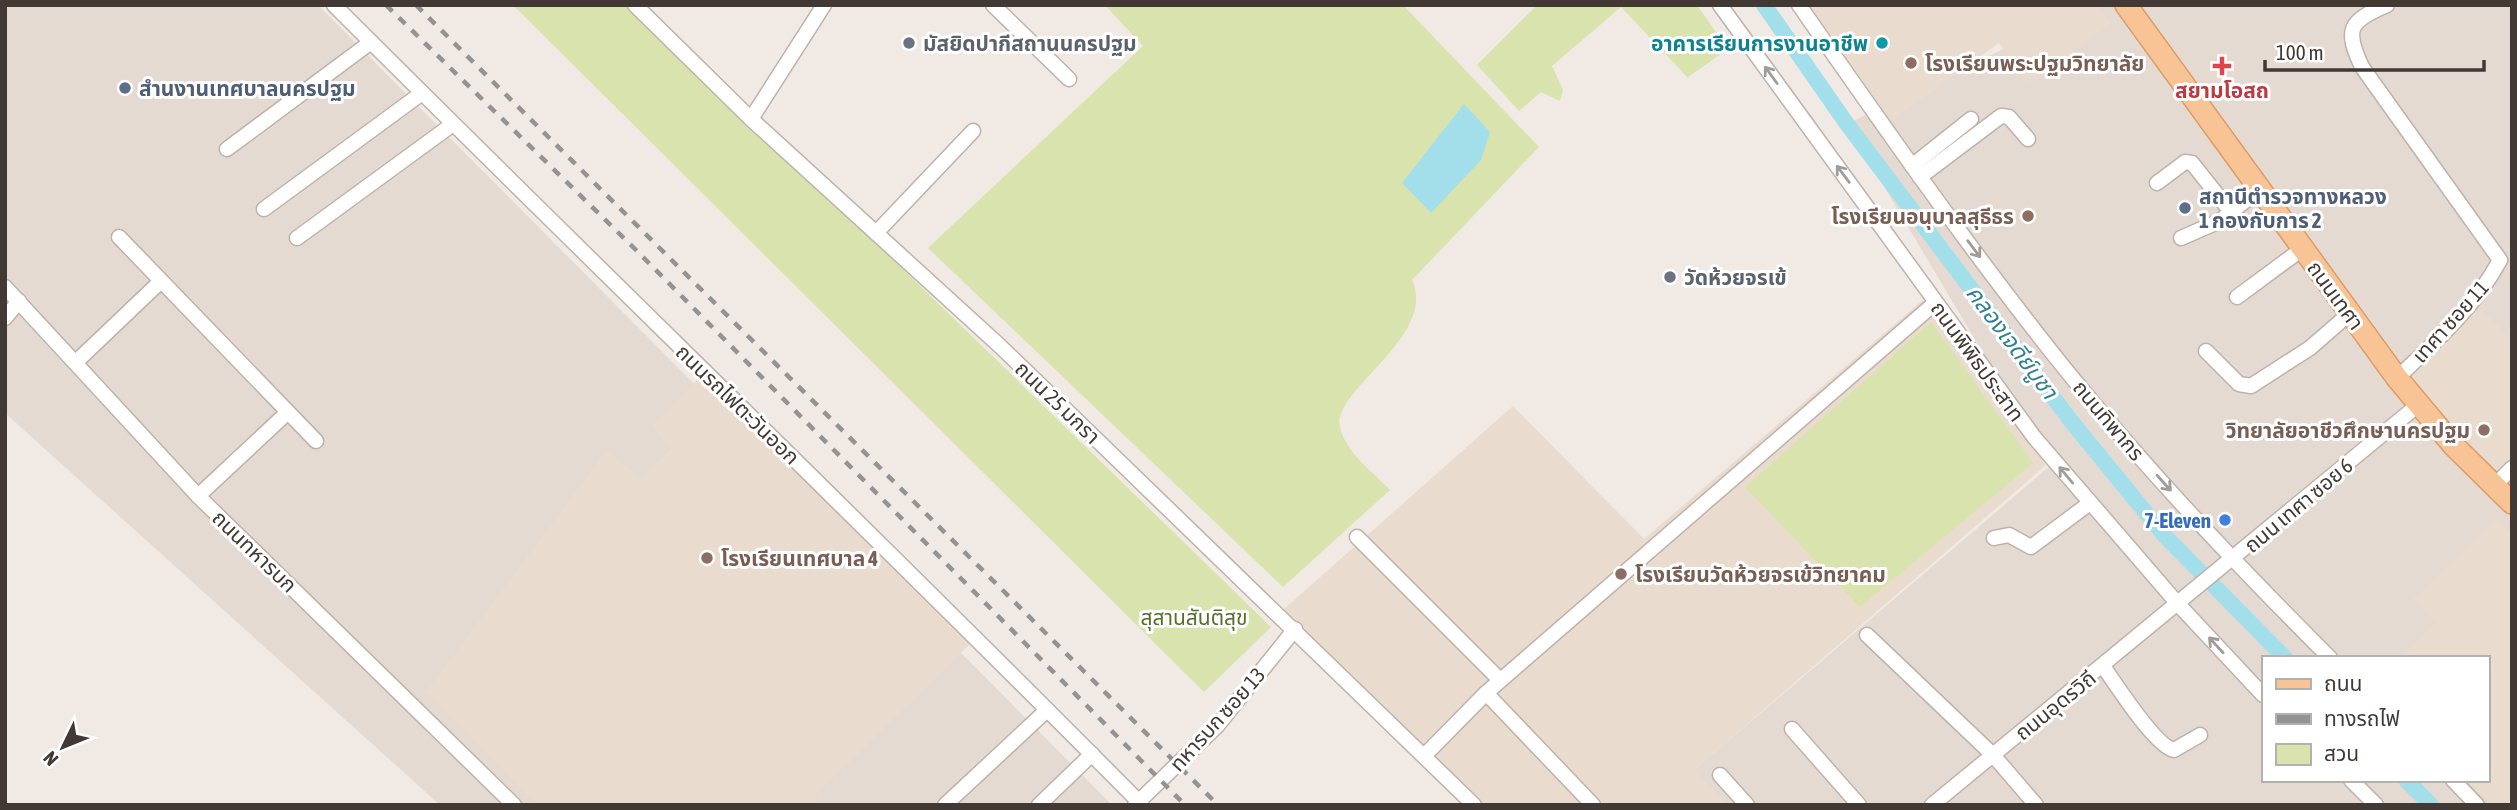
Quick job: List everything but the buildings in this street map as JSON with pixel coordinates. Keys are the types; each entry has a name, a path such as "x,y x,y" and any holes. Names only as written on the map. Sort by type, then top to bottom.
{"main road":[{"name":"ถนนเทศา","path":"2126,5 2397,378 2418,405 2512,503"}],"street":[{"name":"ถนนรถไฟตะวันออก","path":"334,5 848,511 1092,754 1138,804"},
{"name":"ถนน 25 มกรา","path":"635,5 751,119 1000,347 1295,629 1474,805"},
{"path":"751,119 824,5"},
{"path":"993,5 1069,79"},
{"name":"ถนนพิพิธประสาท","path":"1720,5 2034,438 2178,604 2262,694"},
{"name":"ถนนทิพากร","path":"1799,5 1916,172 2033,328 2120,434 2232,560 2328,656"},
{"path":"2387,5 2363,15 2353,26 2352,46 2362,67 2506,258"},
{"path":"227,149 371,42"},
{"path":"264,209 422,93"},
{"path":"1916,172 2001,116 2009,117 2028,139"},
{"path":"1916,172 1971,119"},
{"path":"297,238 453,124"},
{"path":"876,233 973,131"},
{"path":"2157,183 2185,162 2192,163 2231,212"},
{"path":"2181,238 2202,231 2260,189"},
{"path":"119,237 316,441"},
{"path":"2237,297 2302,249"},
{"name":"เทศา ซอย 11","path":"2397,378 2459,318 2506,258"},
{"path":"76,362 161,281"},
{"name":"ถนนทหารบก","path":"5,287 198,496 514,805"},
{"path":"5,318 19,302"},
{"path":"1424,756 1500,680 1936,303"},
{"path":"2206,351 2239,384 2251,386 2310,348 2350,314"},
{"name":"ถนน เทศา ซอย 6","path":"2178,604 2418,405"},
{"path":"198,496 288,412"},
{"path":"2494,486 2512,468"},
{"path":"1994,538 2005,534 2014,536 2031,547 2090,503"},
{"path":"1357,537 1500,680"},
{"name":"ถนนอุดรวิถี","path":"1932,805 2178,604"},
{"name":"ทหารบก ซอย 13","path":"1138,804 1217,726 1295,629"},
{"path":"1867,635 1993,755 2036,805"},
{"path":"2103,666 2165,746 2174,750 2200,736"},
{"path":"1486,693 1588,803"},
{"path":"945,805 1047,710"},
{"path":"1792,729 1860,805"},
{"path":"1039,805 1092,754"},
{"path":"1720,775 1747,805"},
{"path":"2353,782 2376,805"},
{"path":"2455,782 2477,805"}],"shaded area":[{"path":"5,5 318,5 1112,805 440,805 5,413"},
{"name":"โรงเรียนพระปฐมวิทยาลัย","path":"1809,5 2098,5 2111,24 2028,83 1999,43 1891,121"},
{"path":"2095,5 2512,5 2512,805 1653,805 2050,466 1847,124"},
{"name":"โรงเรียนวัดห้วยจรเข้วิทยาคม","path":"1923,300 2046,465 1694,770 1728,805 1485,805 1283,610 1513,406 1644,539"},
{"name":"วิทยาลัยอาชีวศึกษานครปฐม","path":"2481,309 2512,340 2512,486 2402,373"},
{"name":"โรงเรียนเทศบาล 4","path":"697,380 975,639 814,797 817,805 538,805 426,692 607,450 640,478 671,449 652,426"},
{"path":"2497,518 2512,535 2510,805 2490,805 2468,782 2489,782 2489,656 2401,656 2435,623 2413,599"}],"green space":[{"name":"สุสานสันติสุข","path":"513,5 631,5 1271,627 1204,692"},
{"path":"1105,5 1403,5 1539,147 1412,280 1416,301 1410,322 1398,342 1351,396 1342,412 1340,427 1348,445 1360,461 1390,490 1283,587 928,248 1143,46"},
{"path":"1537,5 1697,5 1728,49 1688,77 1689,79 1621,7 1552,66 1563,90 1560,101 1541,92 1519,111 1477,65"},
{"path":"1931,322 2033,463 1860,607 1745,487"}],"water":[{"path":"1464,104 1490,132 1481,160 1431,213 1402,183"}],"waterway":[{"name":"คลองเจดีย์บูชา","path":"1764,5 1847,124 2071,421 2164,535 2283,656"},
{"name":"คลองเจดีย์บูชา","path":"2408,782 2431,805"}],"railway":[{"path":"386,5 635,249 1185,805"},
{"path":"416,5 1218,805"}],"place":[{"name":"มัสยิดปากีสถานนครปฐม","path":"909,43"},
{"name":"อาคารเรียนการงานอาชีพ","path":"1882,43"},
{"name":"โรงเรียนพระปฐมวิทยาลัย","path":"1911,63"},
{"name":"สยามโอสถ","path":"2222,66"},
{"name":"สำนงานเทศบาลนครปฐม","path":"125,88"},
{"name":"สถานีตำรวจทางหลวง 1 กองกับการ 2","path":"2185,208"},
{"name":"โรงเรียนอนุบาลสุธีธร","path":"2028,216"},
{"name":"วัดห้วยจรเข้","path":"1670,277"},
{"name":"วิทยาลัยอาชีวศึกษานครปฐม","path":"2484,430"},
{"name":"7-Eleven","path":"2225,520"},
{"name":"โรงเรียนเทศบาล 4","path":"707,558"},
{"name":"โรงเรียนวัดห้วยจรเข้วิทยาคม","path":"1621,574"}]}
